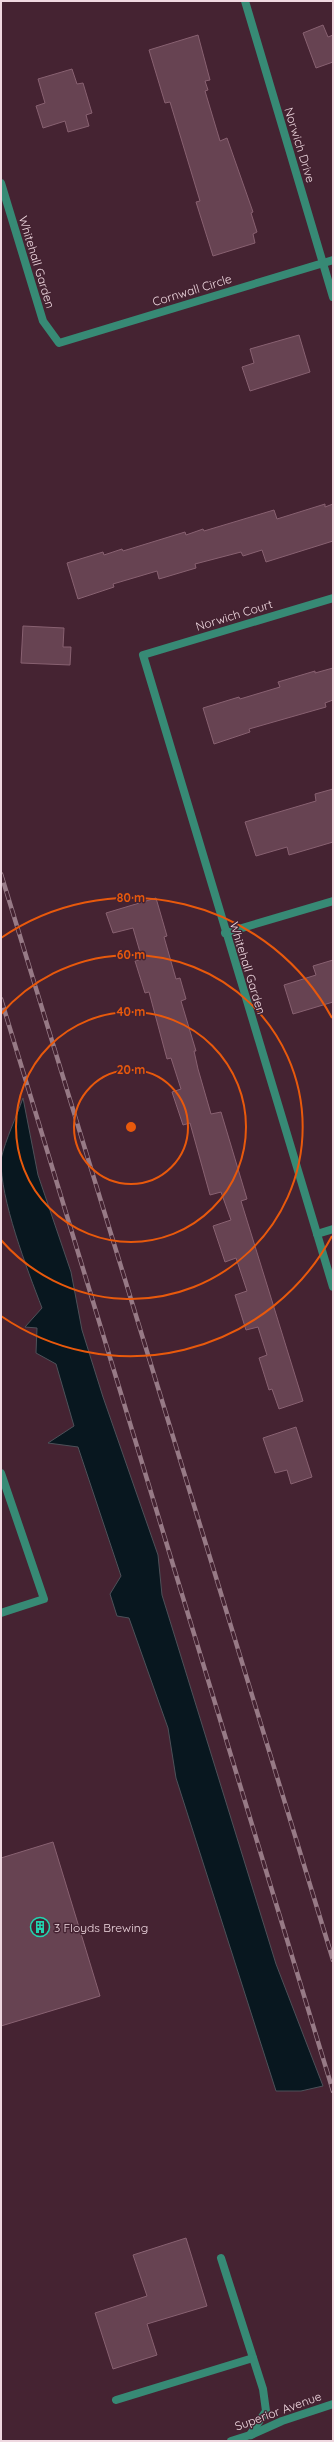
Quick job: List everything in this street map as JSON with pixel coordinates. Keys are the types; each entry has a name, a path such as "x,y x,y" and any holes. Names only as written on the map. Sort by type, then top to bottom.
{"street":[{"name":"Norwich Drive","path":"245,1 333,297"},
{"name":"Whitehall Garden","path":"1,183 43,321 59,343"},
{"name":"Cornwall Circle","path":"59,343 333,260"},
{"name":"Norwich Court","path":"143,655 333,598"},
{"name":"Whitehall Garden","path":"143,655 225,933 333,1287"},
{"path":"225,933 333,901"},
{"path":"317,1234 333,1229"},
{"path":"1,1473 44,1599 1,1613"},
{"path":"221,2258 263,2389 266,2411 250,2435"},
{"path":"116,2400 253,2358"},
{"name":"Superior Avenue","path":"231,2441 250,2435 282,2421 333,2404"}],"water":[{"path":"23,1098 38,1175 71,1272 82,1330 103,1397 158,1555 162,1595 276,1964 323,2086 301,2091 276,2091 176,1778 168,1728 129,1618 117,1616 110,1594 121,1576 78,1447 48,1443 74,1426 56,1364 36,1353 37,1328 25,1327 42,1308 22,1254 10,1213 5,1194 1,1159 8,1136"}],"building":[{"path":"323,25 328,37 333,35 333,62 316,68 303,33"},
{"path":"198,35 210,80 205,81 208,90 205,91 220,141 227,138 253,212 251,213 257,232 253,234 255,243 213,256 196,202 200,201 170,102 165,103 149,50"},
{"path":"72,69 77,84 83,83 92,113 86,115 89,126 68,132 65,121 43,128 36,106 45,103 38,79"},
{"path":"299,335 310,372 250,391 242,367 254,363 250,349"},
{"path":"325,504 325,507 333,504 333,541 266,562 262,550 243,556 241,552 195,564 196,568 159,579 157,571 113,584 114,587 78,599 67,563 103,552 104,555 122,549 123,551 185,532 186,535 203,529 204,531 274,510 277,519"},
{"path":"23,626 64,628 63,647 71,647 70,665 21,663"},
{"path":"333,668 333,700 325,703 326,707 249,729 250,732 214,744 203,708 280,687 278,682 315,671 315,673"},
{"path":"333,789 333,842 289,855 287,847 256,856 245,822 316,801 315,794"},
{"path":"156,898 167,936 164,937 176,979 180,978 186,999 181,1001 196,1051 194,1051 198,1069 211,1114 221,1112 247,1199 241,1201 303,1401 279,1409 272,1389 269,1390 259,1358 267,1355 258,1327 246,1330 235,1295 247,1291 236,1258 225,1262 213,1226 231,1220 221,1192 210,1195 190,1123 183,1125 172,1092 181,1089 171,1058 167,1059 149,992 145,993 135,961 142,959 133,928 113,933 106,913"},
{"path":"333,960 333,1002 293,1014 284,985 316,975 313,966"},
{"path":"296,1427 312,1477 291,1484 287,1470 275,1473 263,1438"},
{"name":"3 Floyds Brewing","path":"53,1842 100,1996 1,2026 1,1858"},
{"path":"186,2238 207,2306 147,2324 157,2355 113,2369 95,2313 147,2296 133,2255"}],"railway":[{"path":"1,874 333,1960"},
{"path":"1,999 333,2091"}],"place":[{"name":"3 Floyds Brewing","path":"40,1927"}]}
